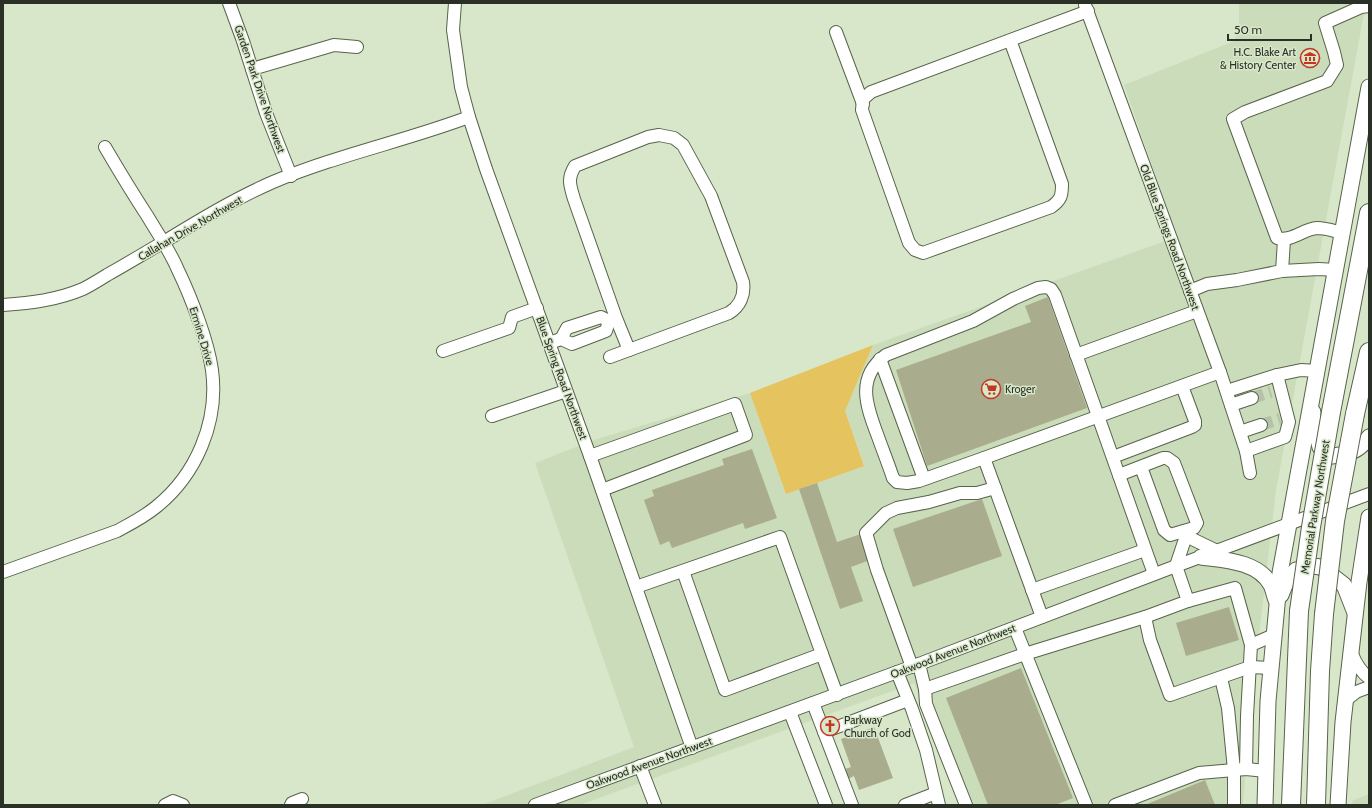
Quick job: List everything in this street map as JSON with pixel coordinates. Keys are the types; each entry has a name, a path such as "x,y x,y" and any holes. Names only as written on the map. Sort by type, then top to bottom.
{"highway":[{"name":"Memorial Parkway Northwest","path":"1291,805 1300,611 1310,527 1369,212"},
{"name":"Memorial Parkway Northwest","path":"1316,805 1320,671 1324,614 1335,521 1355,414 1369,352"}],"main road":[{"path":"1265,805 1271,668 1280,573 1369,87"},
{"path":"1312,397 1313,420 1320,447 1332,456 1344,455 1362,447 1369,437"},
{"path":"1338,805 1343,722 1369,517"},
{"path":"1201,557 1239,563 1263,575 1271,585 1277,605"},
{"path":"1277,605 1287,580 1296,570 1312,566 1321,567 1344,585 1356,616"}],"street":[{"name":"Garden Park Drive Northwest","path":"229,3 266,113 291,176"},
{"name":"Blue Spring Road Northwest","path":"455,3 453,30 461,87 469,117 692,748"},
{"path":"1342,233 1328,229 1316,228 1284,240 1277,238 1233,119 1245,112 1327,81 1337,65 1325,23 1361,7 1369,6"},
{"path":"1010,40 1062,184 1062,196 1058,202 1051,207 923,253 915,250 909,243 862,110 863,99 871,92 1010,40 1086,7"},
{"name":"Old Blue Springs Road Northwest","path":"1086,7 1220,372 1246,451 1250,473"},
{"path":"836,32 863,104"},
{"path":"252,69 334,45 357,47"},
{"name":"Callahan Drive Northwest","path":"3,305 43,301 84,288 202,218 236,200 319,164 469,117"},
{"path":"610,357 629,350 729,313 736,309 744,291 743,282 711,196 682,145 674,138 659,135 648,137 575,166 570,173 569,182 574,199 613,319 629,350"},
{"name":"Ermine Drive","path":"3,572 117,531 135,522 156,507 187,474 203,446 210,422 213,394 212,370 197,317 178,270 163,242 105,147"},
{"path":"1282,271 1284,240"},
{"path":"1190,291 1207,284 1282,271 1319,269 1336,270"},
{"path":"1154,574 1113,457 1098,416 1076,355 1055,295 1051,289 1046,287 1038,288 1013,299 973,321 886,355 877,362 870,373 866,387 868,412 893,478 897,482 907,483 924,479 984,458 1098,416 1220,372"},
{"path":"443,351 509,328 512,317 536,308"},
{"path":"1076,355 1197,311"},
{"path":"549,343 561,339 572,344 606,331 613,319"},
{"path":"880,359 924,479"},
{"path":"1226,391 1277,375 1301,370 1317,371"},
{"path":"1246,451 1285,437 1289,422 1284,417 1276,390 1277,375"},
{"path":"1113,457 1195,425 1195,421 1182,386"},
{"path":"492,416 566,391"},
{"path":"1231,405 1252,398"},
{"path":"590,456 735,404 746,435 602,490"},
{"path":"1240,432 1261,425"},
{"path":"984,458 1042,617"},
{"path":"1119,475 1163,458 1167,458 1174,463 1197,523 1194,528 1185,533 1170,535 1164,530 1140,467"},
{"path":"966,805 926,704 925,689 877,570 866,533 886,513 897,508 929,502 960,493 978,493 995,488"},
{"name":"Oakwood Avenue Northwest","path":"535,805 916,666 1154,574 1369,494"},
{"path":"1185,533 1217,551"},
{"path":"1185,533 1176,566 1188,601"},
{"path":"636,587 780,537 837,695"},
{"path":"1032,590 1145,550"},
{"path":"683,571 725,690 822,654"},
{"path":"925,689 1025,654 1145,617 1188,601 1235,588 1251,645 1247,716 1234,805"},
{"path":"1145,617 1150,640 1170,695 1250,667 1271,668"},
{"path":"1015,628 1086,805"},
{"path":"1251,645 1274,635"},
{"path":"1352,654 1357,666 1362,673 1369,678"},
{"path":"897,672 926,750 939,805"},
{"path":"1221,678 1240,769"},
{"path":"1346,700 1356,692 1369,687"},
{"path":"824,732 908,700"},
{"path":"813,703 852,805"},
{"path":"790,712 826,805"},
{"path":"640,766 655,805"},
{"path":"1115,805 1199,773 1240,769 1266,771"},
{"path":"906,805 936,793"},
{"path":"291,805 292,803 302,799"},
{"path":"165,805 173,801 183,805"}],"shaded area":[{"path":"1239,3 1366,3 1276,490 1250,713 1243,805 962,805 914,683 580,805 482,805 634,747 535,463 594,440 750,393 786,494 864,465 845,411 873,345 1177,237 1124,85 1234,41 1239,30"},
{"path":"873,345 845,411 864,466 786,494 750,393"},
{"path":"1369,794 1369,805 1353,805 1352,801"}],"building":[{"name":"H.C. Blake Art & History Center","path":"1317,50 1321,59 1303,66 1299,57"},
{"name":"Kroger","path":"1048,297 1087,408 927,466 896,370 1031,322 1025,306"},
{"path":"752,449 777,518 745,529 743,523 672,548 669,541 660,545 644,500 654,496 652,490 724,465 722,459"},
{"path":"817,483 837,542 861,534 870,560 851,567 863,601 840,609 799,489"},
{"path":"982,499 1002,556 913,587 893,529"},
{"path":"1229,607 1239,640 1186,656 1176,623"},
{"path":"1021,668 1073,798 1055,805 988,805 946,698"},
{"path":"874,727 893,778 859,790 854,776 846,780 842,770 851,767 841,739"},
{"path":"1205,780 1215,805 1145,805"}],"tunnel":[{"path":"1252,398 1271,392"},
{"path":"1261,425 1280,419"}],"place":[{"name":"H.C. Blake Art & History Center","path":"1310,58"},
{"name":"Kroger","path":"991,389"},
{"name":"Parkway Church of God","path":"830,726"}]}
